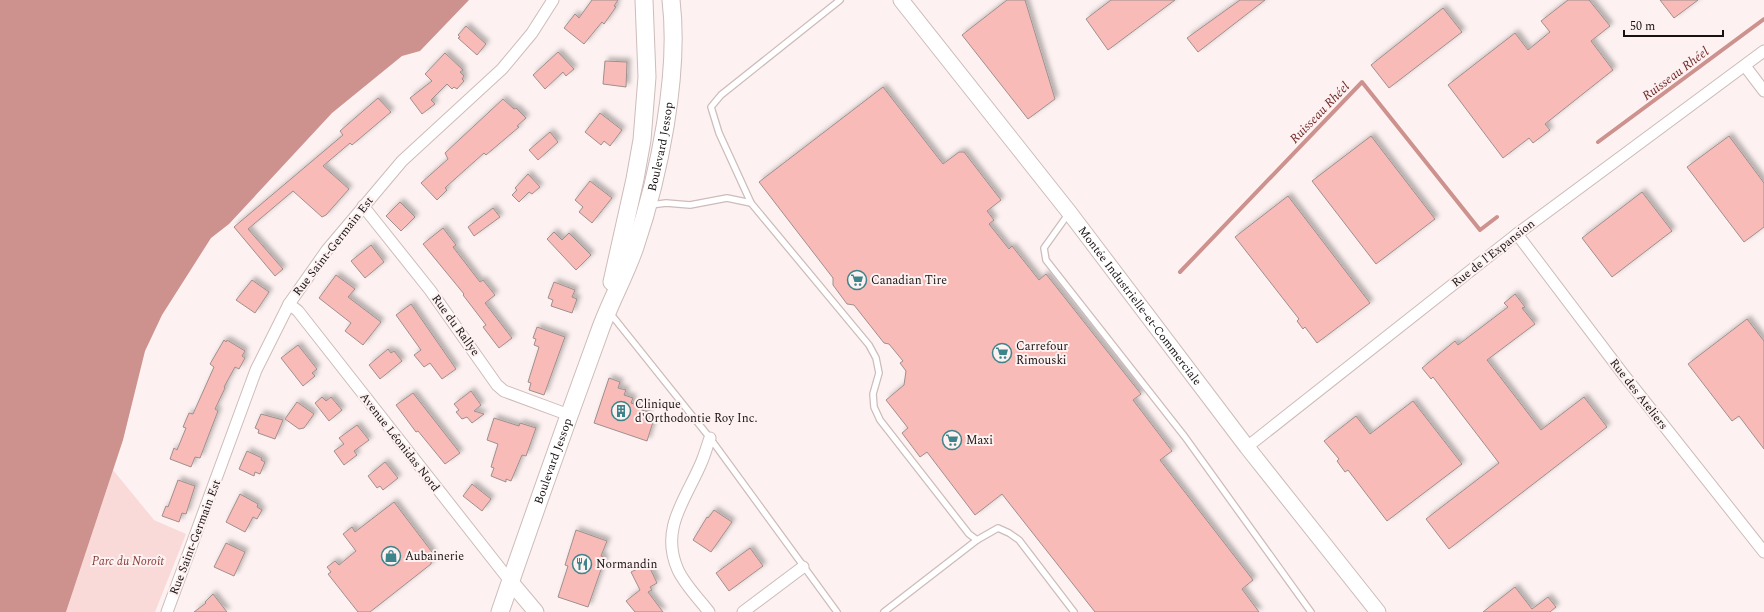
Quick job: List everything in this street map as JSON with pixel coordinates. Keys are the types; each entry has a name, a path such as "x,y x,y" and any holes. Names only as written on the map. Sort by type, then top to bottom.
{"main road":[{"name":"Boulevard Jessop","path":"607,310 642,140 647,77 644,0"},
{"name":"Boulevard Jessop","path":"500,612 607,310 635,248 647,206 661,146 672,67 674,25 671,0"},
{"name":"Montée Industrielle-et-Commerciale","path":"901,0 1069,212 1247,447 1378,612"},
{"path":"510,582 536,612"}],"street":[{"name":"Rue Saint-Germain Est","path":"167,612 256,370 289,304 326,250 402,161 502,69 528,38 553,0"},
{"name":"Rue de l'Expansion","path":"1247,447 1517,234 1764,51"},
{"path":"1745,66 1764,91"},
{"name":"Rue du Rallye","path":"363,206 430,290 497,385 504,391 569,415"},
{"name":"Rue des Ateliers","path":"1517,234 1623,374 1764,552"},
{"name":"Avenue Léonidas Nord","path":"289,304 303,317 510,582"},
{"path":"709,612 679,572 673,557 671,543 673,525 682,501 702,461 710,438"},
{"path":"743,612 803,567"}],"lane":[{"path":"840,0 721,95 711,107 719,133 751,203 869,345 876,358 879,373 873,394 874,407 880,420 969,534 977,540"},
{"path":"647,206 666,204 690,205 727,198 751,203"},
{"path":"1069,212 1044,248 1046,260 1186,437 1311,612"},
{"path":"607,310 710,438 837,612"},
{"path":"884,612 977,540 998,528 1009,532 1019,540 1074,612"}],"green space":[{"name":"Parc du Noroît","path":"113,470 154,520 186,534 155,612 66,612"}],"shaded area":[{"path":"0,0 469,0 420,51 402,56 332,113 229,224 211,238 162,315 145,351 123,440 66,612 0,612"}],"building":[{"path":"592,0 618,0 614,6 616,7 604,24 602,22 584,44 564,28 575,14 579,18"},
{"path":"1007,0 1025,0 1055,99 1028,119 962,35"},
{"path":"1111,0 1175,0 1108,50 1086,19"},
{"path":"1240,0 1265,0 1198,52 1187,38"},
{"path":"1568,0 1589,0 1610,26 1591,41 1613,70 1545,124 1550,130 1533,143 1529,138 1503,158 1448,85 1515,33 1528,50 1550,32 1541,21"},
{"path":"1660,0 1698,0 1674,18"},
{"path":"1443,8 1462,32 1389,88 1371,65"},
{"path":"466,26 486,44 477,55 458,38 460,37 458,35"},
{"path":"558,52 574,69 566,76 563,72 545,89 533,75"},
{"path":"445,53 463,70 460,72 464,76 462,79 464,81 457,89 454,87 452,89 447,84 431,100 435,104 422,114 410,98 432,81 425,74"},
{"path":"605,61 627,62 626,87 603,84"},
{"name":"Carrefour Rimouski","path":"883,87 943,164 959,152 964,152 1001,200 987,211 994,220 989,224 1009,249 1012,246 1039,280 1046,274 1141,394 1133,400 1172,451 1160,460 1253,580 1242,589 1259,612 1095,612 1002,494 975,515 927,452 920,457 902,433 908,428 886,400 904,385 906,371 900,363 903,361 889,344 884,343 854,305 847,304 833,285 833,278 759,182"},
{"path":"378,98 391,112 352,145 350,143 323,166 349,189 326,215 322,217 293,191 248,229 283,269 275,276 234,227 343,135 340,131"},
{"path":"503,99 514,109 516,108 526,118 517,126 519,127 486,155 484,153 447,186 445,188 447,190 437,200 421,183 448,159 445,153"},
{"path":"600,113 622,130 610,146 604,141 601,145 585,132"},
{"path":"550,132 558,142 538,160 529,150"},
{"path":"1371,136 1435,219 1376,264 1312,181"},
{"path":"1729,136 1764,183 1764,227 1744,242 1687,167"},
{"path":"528,174 540,187 532,194 529,192 519,202 512,195 517,190 515,188"},
{"path":"590,181 612,198 592,223 579,212 583,207 575,200"},
{"path":"1642,192 1672,231 1612,277 1582,238"},
{"path":"1288,196 1370,303 1317,343 1305,327 1303,329 1297,321 1299,319 1235,237"},
{"path":"400,202 415,217 401,231 386,216"},
{"path":"493,208 500,217 474,236 468,227"},
{"path":"443,228 456,245 453,247 480,282 483,280 495,295 485,303 512,338 499,348 483,327 486,325 463,295 464,294 423,244"},
{"path":"554,232 562,240 569,233 591,255 576,270 547,239"},
{"path":"371,245 384,262 365,278 351,261"},
{"path":"336,275 355,289 348,297 381,322 363,345 345,331 351,323 319,298"},
{"path":"252,280 269,292 255,313 236,300"},
{"path":"554,282 575,290 572,297 577,299 572,313 551,306 553,300 548,298"},
{"path":"1515,294 1525,307 1522,308 1535,324 1487,360 1541,430 1584,397 1607,427 1449,549 1426,519 1499,463 1433,377 1431,379 1422,368 1455,341 1458,345 1508,307 1504,303"},
{"path":"411,304 456,369 442,379 430,363 424,367 414,355 421,350 396,315"},
{"path":"1747,319 1764,341 1764,449 1739,416 1732,421 1688,364"},
{"path":"537,327 565,337 544,395 529,390 531,383 528,382 539,347 534,345 536,339 533,338"},
{"path":"224,340 226,342 227,340 245,351 242,356 245,358 239,369 235,367 224,387 225,388 215,409 218,411 200,458 195,457 191,467 170,459 174,448 177,450 186,428 183,427 189,413 193,414 214,367 210,364"},
{"path":"298,345 317,369 312,373 315,376 303,386 281,358"},
{"path":"388,349 391,353 394,351 402,361 380,379 369,365"},
{"name":"Clinique d'Orthodontie Roy Inc.","path":"609,378 620,382 618,388 626,390 624,395 633,398 631,403 640,406 639,409 648,412 645,419 653,422 647,441 594,423"},
{"path":"471,391 481,405 474,411 484,414 472,423 467,417 462,419 456,412 459,410 454,404"},
{"path":"413,393 460,453 445,464 418,431 416,432 396,405"},
{"path":"322,397 326,401 331,397 342,410 329,421 315,403"},
{"path":"1413,401 1462,464 1387,521 1348,470 1345,472 1337,461 1339,459 1324,441 1356,416 1370,434"},
{"path":"297,402 314,414 304,428 299,429 285,419"},
{"path":"261,414 283,420 275,439 258,433 259,430 255,428"},
{"path":"494,418 519,426 520,423 536,428 526,456 522,455 511,481 506,479 506,482 491,476 494,468 491,467 498,444 487,440"},
{"path":"357,425 369,440 354,451 357,455 344,465 334,451 344,444 339,438"},
{"path":"247,451 262,458 261,460 265,462 260,474 255,472 254,476 239,469"},
{"path":"385,462 398,478 383,490 380,486 377,488 368,476"},
{"path":"178,480 195,486 186,514 182,513 179,522 162,516 166,506 168,507"},
{"path":"472,484 491,499 482,511 463,496"},
{"path":"240,494 258,504 257,507 262,510 257,519 253,517 245,532 226,522"},
{"name":"Aubainerie","path":"394,502 432,552 431,564 370,612 358,612 328,574 331,572 327,567 335,561 339,565 356,551 343,534 352,527 355,532"},
{"path":"714,510 732,522 711,552 693,540 707,517 708,518"},
{"path":"576,530 607,541 601,556 605,558 588,607 558,597 568,566 565,565"},
{"path":"226,543 245,552 234,576 214,567"},
{"path":"750,548 763,566 729,591 716,573"},
{"path":"648,564 657,583 650,587 652,590 648,592 663,612 635,612 626,601 640,590 631,572"},
{"path":"1515,587 1532,609 1548,597 1556,607 1550,612 1483,612"},
{"path":"213,594 227,612 194,612 206,603 205,602"}],"waterway":[{"name":"Ruisseau Rhéel","path":"1598,142 1764,19"},
{"name":"Ruisseau Rhéel","path":"1180,272 1362,82 1480,230 1497,217"}],"place":[{"name":"Canadian Tire","path":"857,280"},
{"name":"Carrefour Rimouski","path":"1002,353"},
{"name":"Clinique d'Orthodontie Roy Inc.","path":"621,411"},
{"name":"Maxi","path":"952,440"},
{"name":"Aubainerie","path":"391,556"},
{"name":"Normandin","path":"582,564"}]}
